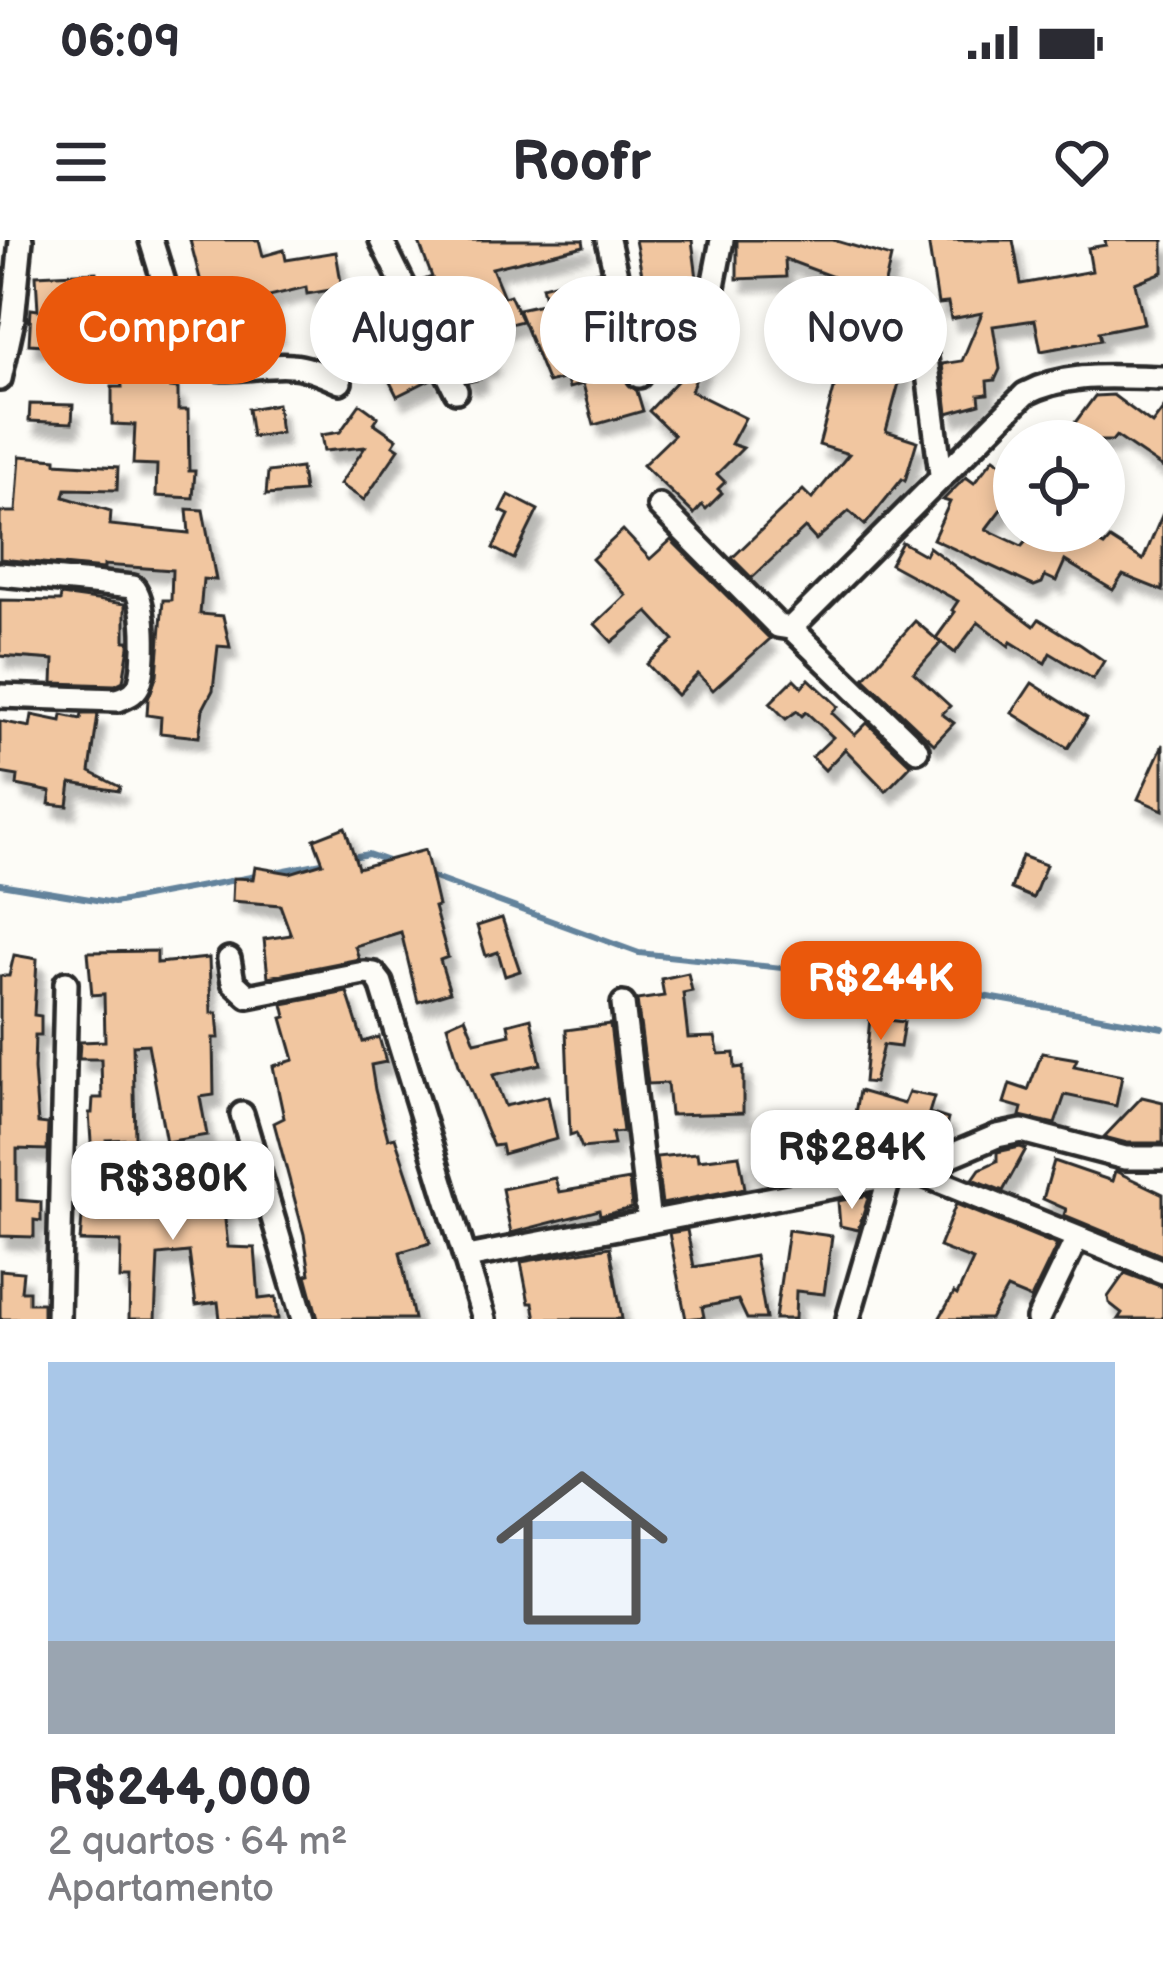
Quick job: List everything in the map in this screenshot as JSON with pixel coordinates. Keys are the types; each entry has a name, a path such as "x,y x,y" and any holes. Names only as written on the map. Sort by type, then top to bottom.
{"street":[{"path":"0,380 13,320 21,240"},
{"path":"151,240 186,354 194,362 210,369 299,366 310,370"},
{"path":"381,240 456,391"},
{"path":"608,240 616,276"},
{"path":"715,276 722,240"},
{"path":"788,629 1025,394 1046,382 1072,376 1163,378"},
{"path":"929,384 941,474"},
{"path":"659,506 917,751"},
{"path":"0,574 133,587 144,606 140,685 131,695 118,700 0,696"},
{"path":"229,959 233,982 256,997 364,973 374,974 381,983 484,1319"},
{"path":"58,1319 66,983"},
{"path":"623,1004 650,1222"},
{"path":"242,1114 303,1319"},
{"path":"466,1257 914,1171 997,1136 1022,1131 1125,1158 1163,1158"},
{"path":"914,1171 1163,1272"},
{"path":"848,1319 890,1176"},
{"path":"1038,1319 1077,1238"}],"building":[{"path":"190,240 259,240 263,256 284,250 286,260 336,252 340,276 310,276 307,294 306,287 286,292 286,276 199,276"},
{"path":"418,240 583,240 584,246 492,268 495,276 432,276"},
{"path":"635,240 692,240 697,276 632,276 642,274"},
{"path":"737,240 833,240 891,257 887,276 831,276 785,259 786,276 737,276"},
{"path":"928,240 1013,240 1021,284 1092,271 1088,248 1106,245 1105,240 1163,240 1163,272 1135,283 1144,323 1099,332 1101,340 1041,351 1035,320 993,326 1000,369 995,380 987,381 988,394 979,395 980,404 948,413 947,363 962,361 982,313 951,319 947,276 934,276"},
{"path":"96,272 97,276 36,276"},
{"path":"540,304 540,363 518,309"},
{"path":"31,309 36,310 36,344 29,344"},
{"path":"169,384 178,389 178,410 188,410 193,498 156,496 157,465 133,464 135,425 112,424 112,387"},
{"path":"391,384 421,384 397,396"},
{"path":"583,384 629,384 637,391 643,411 594,425"},
{"path":"674,384 694,384 691,391 745,418 731,444 743,448 717,474 725,482 718,489 722,493 706,509 702,505 694,514 643,465 674,435 649,411"},
{"path":"835,384 899,384 886,431 917,441 905,481 865,525 849,511 816,540 805,528 752,578 732,558 803,490 812,499 849,454 819,445"},
{"path":"1113,395 1152,424 1163,409 1163,468 1125,442 1125,420 1077,420 1095,396"},
{"path":"30,404 73,405 72,423 29,421"},
{"path":"277,404 281,433 252,437 248,409"},
{"path":"360,404 378,417 374,423 397,439 393,445 399,449 364,500 340,484 365,447 324,451 321,435 340,432"},
{"path":"20,456 118,467 117,490 66,489 64,497 111,511 110,525 189,533 187,509 203,510 216,580 203,579 200,614 223,616 230,647 218,646 213,690 203,709 199,737 160,733 161,717 147,715 157,675 163,600 171,600 172,570 0,559 0,512 16,512"},
{"path":"993,459 993,520 986,529 993,532 993,552 1125,549 1143,560 1163,513 1163,591 1123,575 1113,590 1065,561 1056,581 1045,576 1034,586 933,539 950,502 943,500 966,477 974,483"},
{"path":"301,468 304,492 266,495 268,472"},
{"path":"509,495 538,510 514,559 493,548 509,515 501,511"},
{"path":"623,530 650,559 671,540 770,639 713,690 698,674 677,695 647,664 674,640 648,612 612,642 595,624 626,595 592,559"},
{"path":"902,542 925,555 929,547 1034,626 1039,619 1104,661 1093,679 1050,653 1045,663 1011,642 1009,646 978,622 955,653 936,638 958,601 890,564"},
{"path":"61,595 125,604 129,647 123,681 115,685 53,683 54,660 0,656 0,600 60,601"},
{"path":"915,621 941,643 914,673 950,706 942,714 954,723 934,744 864,678"},
{"path":"794,679 802,687 809,679 838,706 832,713 855,735 867,723 911,765 886,791 845,749 825,770 812,757 833,737 806,712 802,716 797,711 786,719 770,703"},
{"path":"1032,683 1087,718 1068,748 1012,713"},
{"path":"82,714 98,714 90,772 120,787 119,791 71,783 68,806 49,804 51,792 17,785 18,776 0,773 0,721 30,727 32,715 61,721 62,715 81,719"},
{"path":"1163,744 1163,810 1138,799"},
{"path":"345,827 358,868 425,850 448,957 440,960 450,992 418,1002 401,932 355,946 359,959 268,977 264,939 291,935 280,905 232,901 233,878 253,879 255,867 290,873 323,863 314,839"},
{"path":"1022,856 1046,865 1033,898 1011,889"},
{"path":"502,918 520,971 505,976 498,952 486,956 477,926"},
{"path":"157,951 157,963 209,958 211,1013 217,1013 219,1038 213,1038 214,1095 200,1097 207,1135 166,1142 148,1044 133,1045 135,1139 107,1140 107,1153 92,1156 89,1113 93,1098 102,1098 101,1059 79,1059 80,1042 105,1041 104,994 92,995 88,952"},
{"path":"14,955 37,959 34,1015 41,1016 41,1035 35,1035 34,1069 38,1123 48,1124 47,1150 17,1149 17,1200 41,1202 41,1221 34,1220 34,1237 0,1236 0,976 9,976"},
{"path":"688,973 692,991 683,993 688,1038 715,1037 719,1054 734,1053 735,1068 743,1067 743,1113 670,1115 667,1083 648,1084 637,1000 664,996 661,979"},
{"path":"347,992 363,1042 379,1037 386,1062 371,1065 375,1090 388,1139 395,1137 430,1243 400,1252 414,1319 318,1319 306,1275 310,1274 304,1234 274,1123 284,1118 273,1066 294,1060 282,1018 286,1017 283,1004"},
{"path":"465,1017 475,1042 510,1034 508,1024 531,1018 541,1064 493,1075 505,1106 548,1096 557,1139 503,1154 501,1145 493,1146 447,1025"},
{"path":"870,1018 904,1022 900,1047 883,1045 874,1083 864,1082"},
{"path":"610,1024 623,1132 612,1133 614,1145 582,1148 576,1133 570,1135 566,1030"},
{"path":"1042,1053 1077,1059 1074,1066 1122,1076 1116,1106 1065,1095 1055,1124 1020,1116 1022,1108 1004,1103 1010,1084 1028,1090"},
{"path":"859,1091 904,1104 909,1092 934,1097 929,1113 948,1119 943,1138 923,1132 915,1154 893,1147 900,1126 855,1113"},
{"path":"1142,1097 1163,1102 1163,1143 1127,1143 1104,1137"},
{"path":"1026,1149 1003,1191 973,1179 980,1169 997,1161 997,1152"},
{"path":"697,1153 698,1160 739,1155 745,1188 662,1204 656,1157"},
{"path":"1054,1161 1112,1181 1115,1171 1163,1194 1163,1256 1064,1215 1066,1209 1043,1199"},
{"path":"91,1172 157,1174 157,1194 221,1184 228,1247 255,1248 259,1299 276,1297 278,1319 220,1319 218,1302 196,1305 189,1252 158,1255 155,1319 129,1319 130,1279 120,1279 121,1242 80,1241 84,1195 91,1195"},
{"path":"555,1178 559,1192 629,1180 632,1208 600,1216 599,1210 511,1233 502,1189"},
{"path":"869,1195 858,1230 840,1226 838,1201"},
{"path":"956,1204 1057,1245 1031,1299 1007,1289 990,1319 939,1319 957,1295 973,1260 939,1247"},
{"path":"687,1230 694,1267 755,1256 766,1319 747,1319 738,1300 702,1307 704,1317 686,1319 669,1233"},
{"path":"788,1230 832,1236 824,1294 796,1291 795,1319 775,1319"},
{"path":"610,1247 622,1319 536,1319 521,1262"},
{"path":"0,1270 23,1272 21,1291 29,1291 29,1303 43,1303 43,1319 0,1319"},
{"path":"1125,1273 1163,1287 1163,1319 1118,1319 1122,1313 1108,1297"}],"waterway":[{"path":"352,857 368,854 391,862"},
{"path":"275,872 327,862"},
{"path":"426,875 639,953 886,979 1163,1028"},
{"path":"0,884 114,903 256,876"}]}
